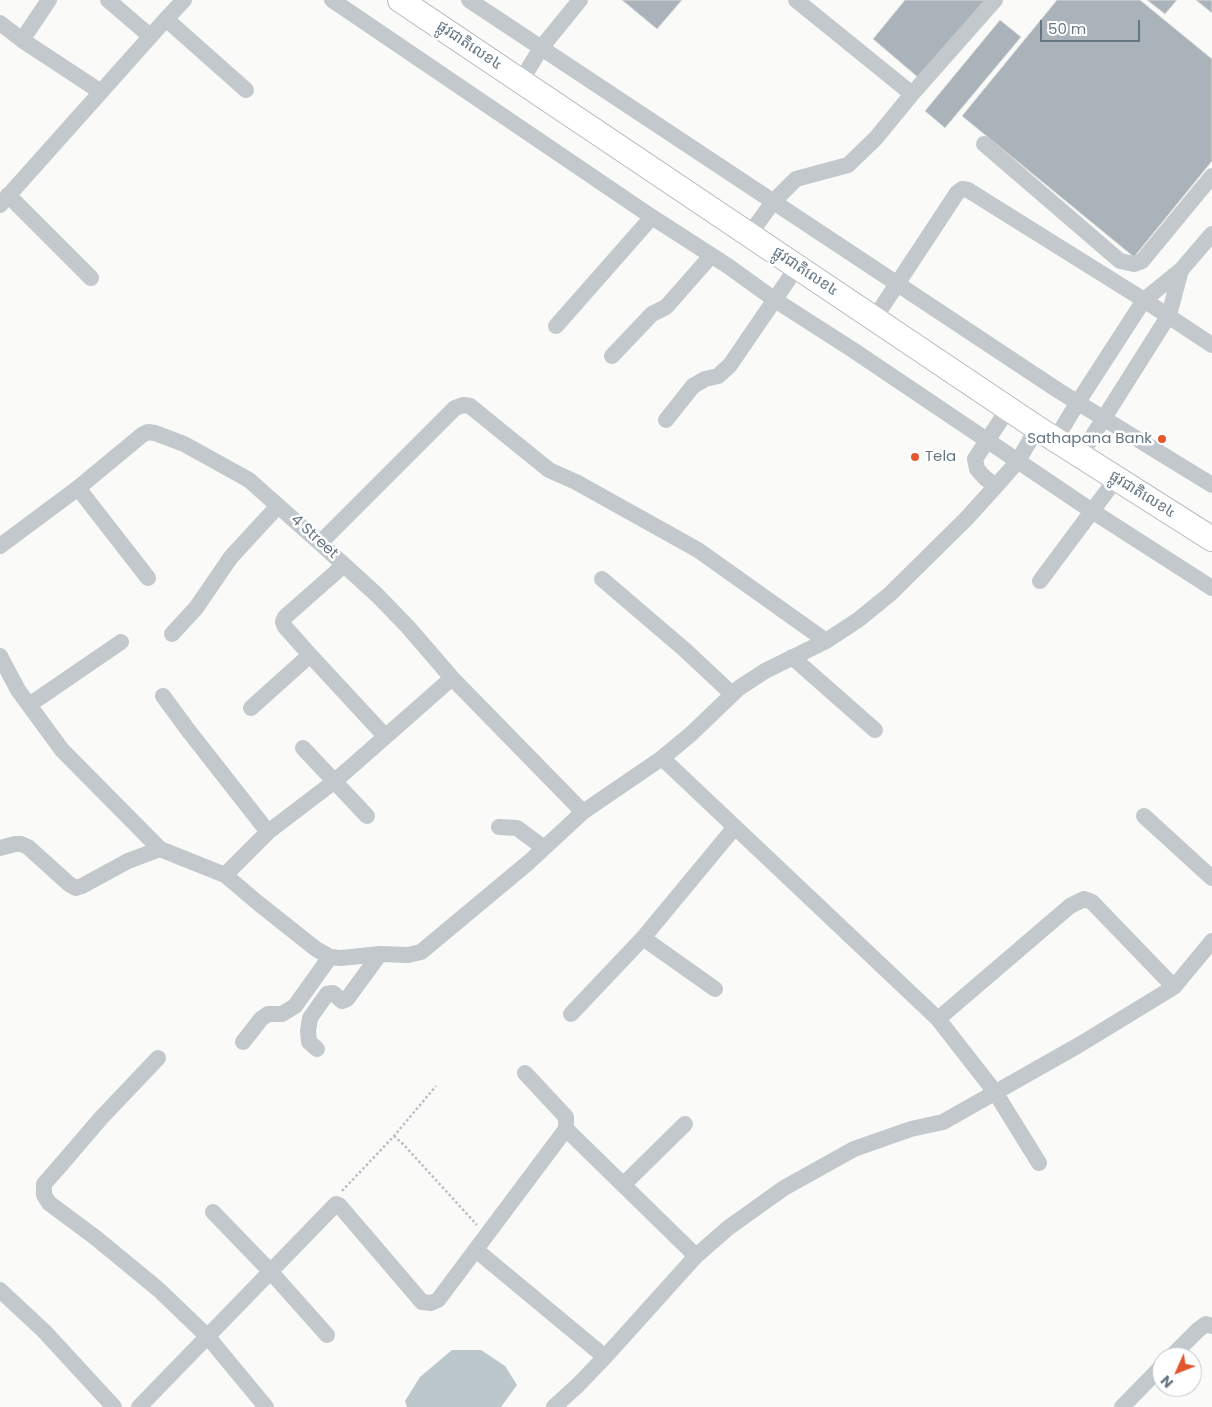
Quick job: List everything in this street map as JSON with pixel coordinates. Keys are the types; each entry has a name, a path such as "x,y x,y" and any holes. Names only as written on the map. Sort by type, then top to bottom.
{"highway":[{"name":"ផ្លូវជាតិលេខ៤","path":"400,0 1008,409 1212,539"}],"street":[{"path":"22,40 49,0"},
{"path":"108,0 150,36"},
{"path":"92,278 4,200 184,0"},
{"path":"332,0 652,217 728,266 775,300 853,350 1092,511 1212,588"},
{"path":"469,0 896,284 1078,402 1212,485"},
{"path":"521,81 541,48 580,0"},
{"path":"796,0 912,94"},
{"path":"749,235 772,202 796,178 823,173 848,165 876,138 994,0"},
{"path":"166,19 246,90"},
{"path":"0,23 22,40 101,92"},
{"path":"984,144 1120,261 1134,264 1142,261 1212,176"},
{"path":"874,318 957,193 962,189 968,190 1169,315 1212,345"},
{"path":"556,326 652,217"},
{"path":"0,656 18,690 62,750 160,850 225,875 258,904 330,958 380,954 408,956 421,952 529,862 583,812 662,758 691,734 739,688 764,671 826,641 858,620 890,594 966,519 1018,461 1078,402 1144,300 1181,270 1212,234"},
{"path":"612,356 652,314 666,306 711,256"},
{"path":"666,420 693,386 718,376 730,365 797,267"},
{"path":"1080,456 1169,315 1181,270"},
{"path":"320,542 455,408 463,405 470,406 549,470 576,482 698,550 826,641"},
{"path":"996,486 977,469 975,458 1008,409"},
{"name":"4 Street","path":"0,546 78,488 142,435 148,432 155,433 184,444 249,480 320,542 377,595 452,678 583,812"},
{"path":"1040,581 1116,478"},
{"path":"78,488 148,578"},
{"path":"172,634 196,608 231,557 278,506"},
{"path":"344,565 285,617 283,622 285,627 310,655 385,736"},
{"path":"602,579 685,650 732,694"},
{"path":"29,705 121,642"},
{"path":"251,708 310,655"},
{"path":"792,657 875,730"},
{"path":"225,875 268,832 335,781 452,678"},
{"path":"163,696 268,832"},
{"path":"303,748 367,816"},
{"path":"662,758 938,1019 995,1092 1039,1162"},
{"path":"1144,816 1212,878"},
{"path":"499,827 517,828 544,848"},
{"path":"571,1014 643,938 735,827"},
{"path":"0,848 15,844 28,847 69,884 76,888 128,861 160,850"},
{"path":"938,1019 1070,906 1084,899 1092,902 1174,987"},
{"path":"643,938 714,989"},
{"path":"554,1407 606,1357 696,1256 728,1228 784,1188 854,1149 911,1129 943,1122 1080,1045 1174,987 1212,941"},
{"path":"317,1049 310,1042 308,1031 310,1018 327,994 333,993 342,1000 347,1000 380,954"},
{"path":"243,1042 261,1018 268,1014 282,1014 295,1006 330,958"},
{"path":"158,1058 101,1118 44,1184 44,1195 49,1203 96,1238 158,1289 208,1337 266,1407"},
{"path":"138,1407 336,1204 339,1205 422,1302 431,1303 438,1300 566,1129 566,1117 525,1073"},
{"path":"623,1185 685,1124"},
{"path":"566,1129 696,1256"},
{"path":"214,1212 327,1335"},
{"path":"476,1250 606,1357"},
{"path":"0,1290 44,1331 114,1407"},
{"path":"1181,1347 1206,1324 1212,1326"},
{"path":"1122,1407 1152,1376"}],"path":[{"path":"336,1204 344,1189 394,1136 436,1086"},
{"path":"394,1136 487,1236"}],"shaded area":[{"path":"452,1350 481,1350 505,1366 517,1385 501,1407 407,1407 405,1401 420,1377"}],"building":[{"path":"622,0 682,0 657,29"},
{"path":"905,0 985,0 920,79 873,39"},
{"path":"1057,0 1140,0 1212,59 1212,161 1134,257 962,116"},
{"path":"1147,0 1177,0 1165,14"},
{"path":"1196,0 1212,0 1212,13"},
{"path":"1000,20 1021,37 945,128 925,111"}],"place":[{"name":"Sathapana Bank","path":"1162,439"},
{"name":"Tela","path":"915,457"}]}
